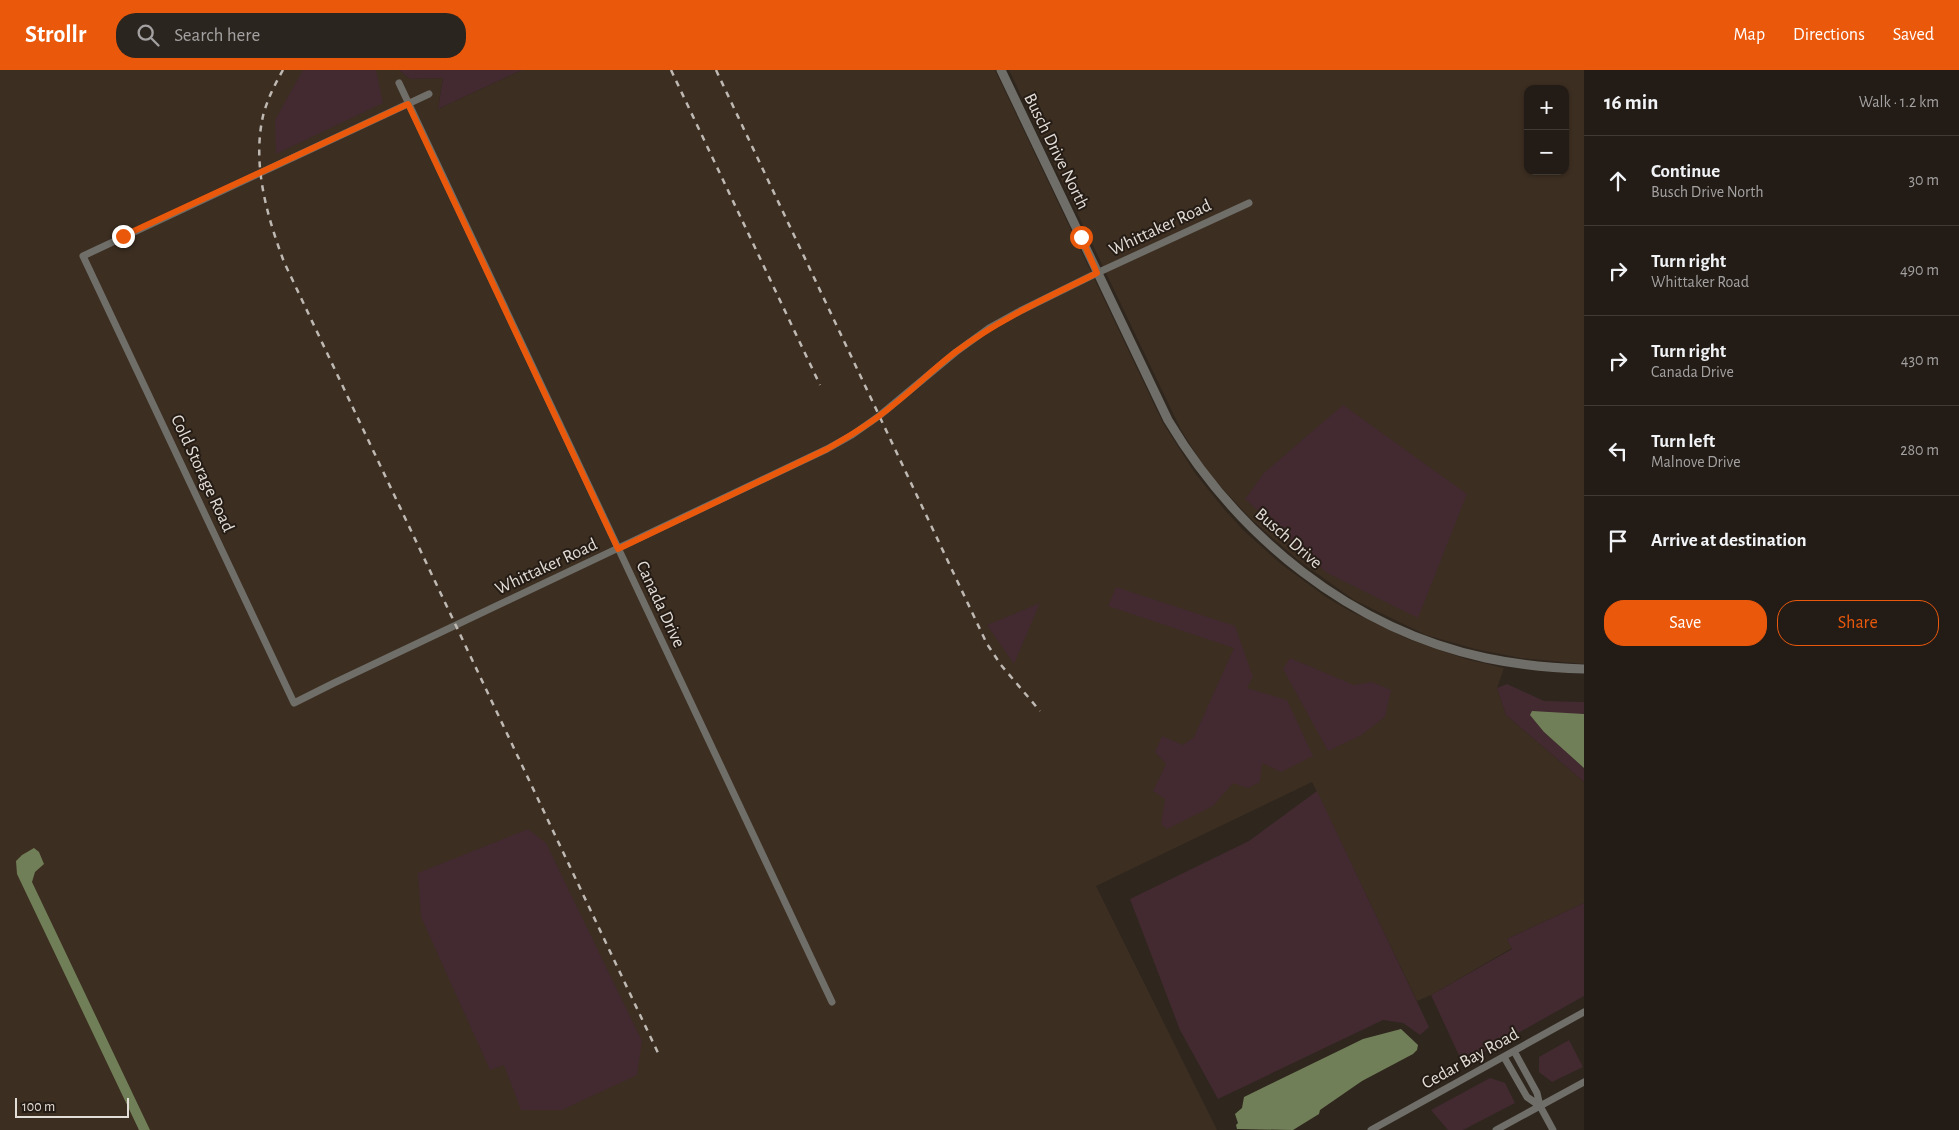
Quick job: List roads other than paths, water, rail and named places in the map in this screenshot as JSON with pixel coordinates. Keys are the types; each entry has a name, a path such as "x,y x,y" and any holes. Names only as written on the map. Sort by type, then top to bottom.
{"street":[{"name":"Busch Drive North","path":"1001,70 1097,273"},
{"name":"Canada Drive","path":"399,83 832,1002"},
{"path":"408,104 429,94"},
{"name":"Cold Storage Road","path":"294,703 83,256 408,104"},
{"name":"Whittaker Road","path":"294,703 827,449 852,435 892,406 956,352 989,328 1020,310 1249,203"},
{"name":"Busch Drive","path":"1097,273 1157,398 1186,449 1215,488 1248,525 1279,554 1338,597 1378,619 1430,641 1494,659 1584,670"},
{"name":"Cedar Bay Road","path":"1371,1130 1584,1012"},
{"path":"1514,1051 1537,1093 1540,1106 1553,1130"},
{"path":"1504,1057 1527,1097 1540,1106"},
{"path":"1496,1130 1584,1082"}],"railway":[{"path":"283,70 263,116 259,153 260,172 267,209 284,262 659,1055"},
{"path":"671,70 820,385"},
{"path":"716,70 987,644 1001,665 1040,711"}]}
